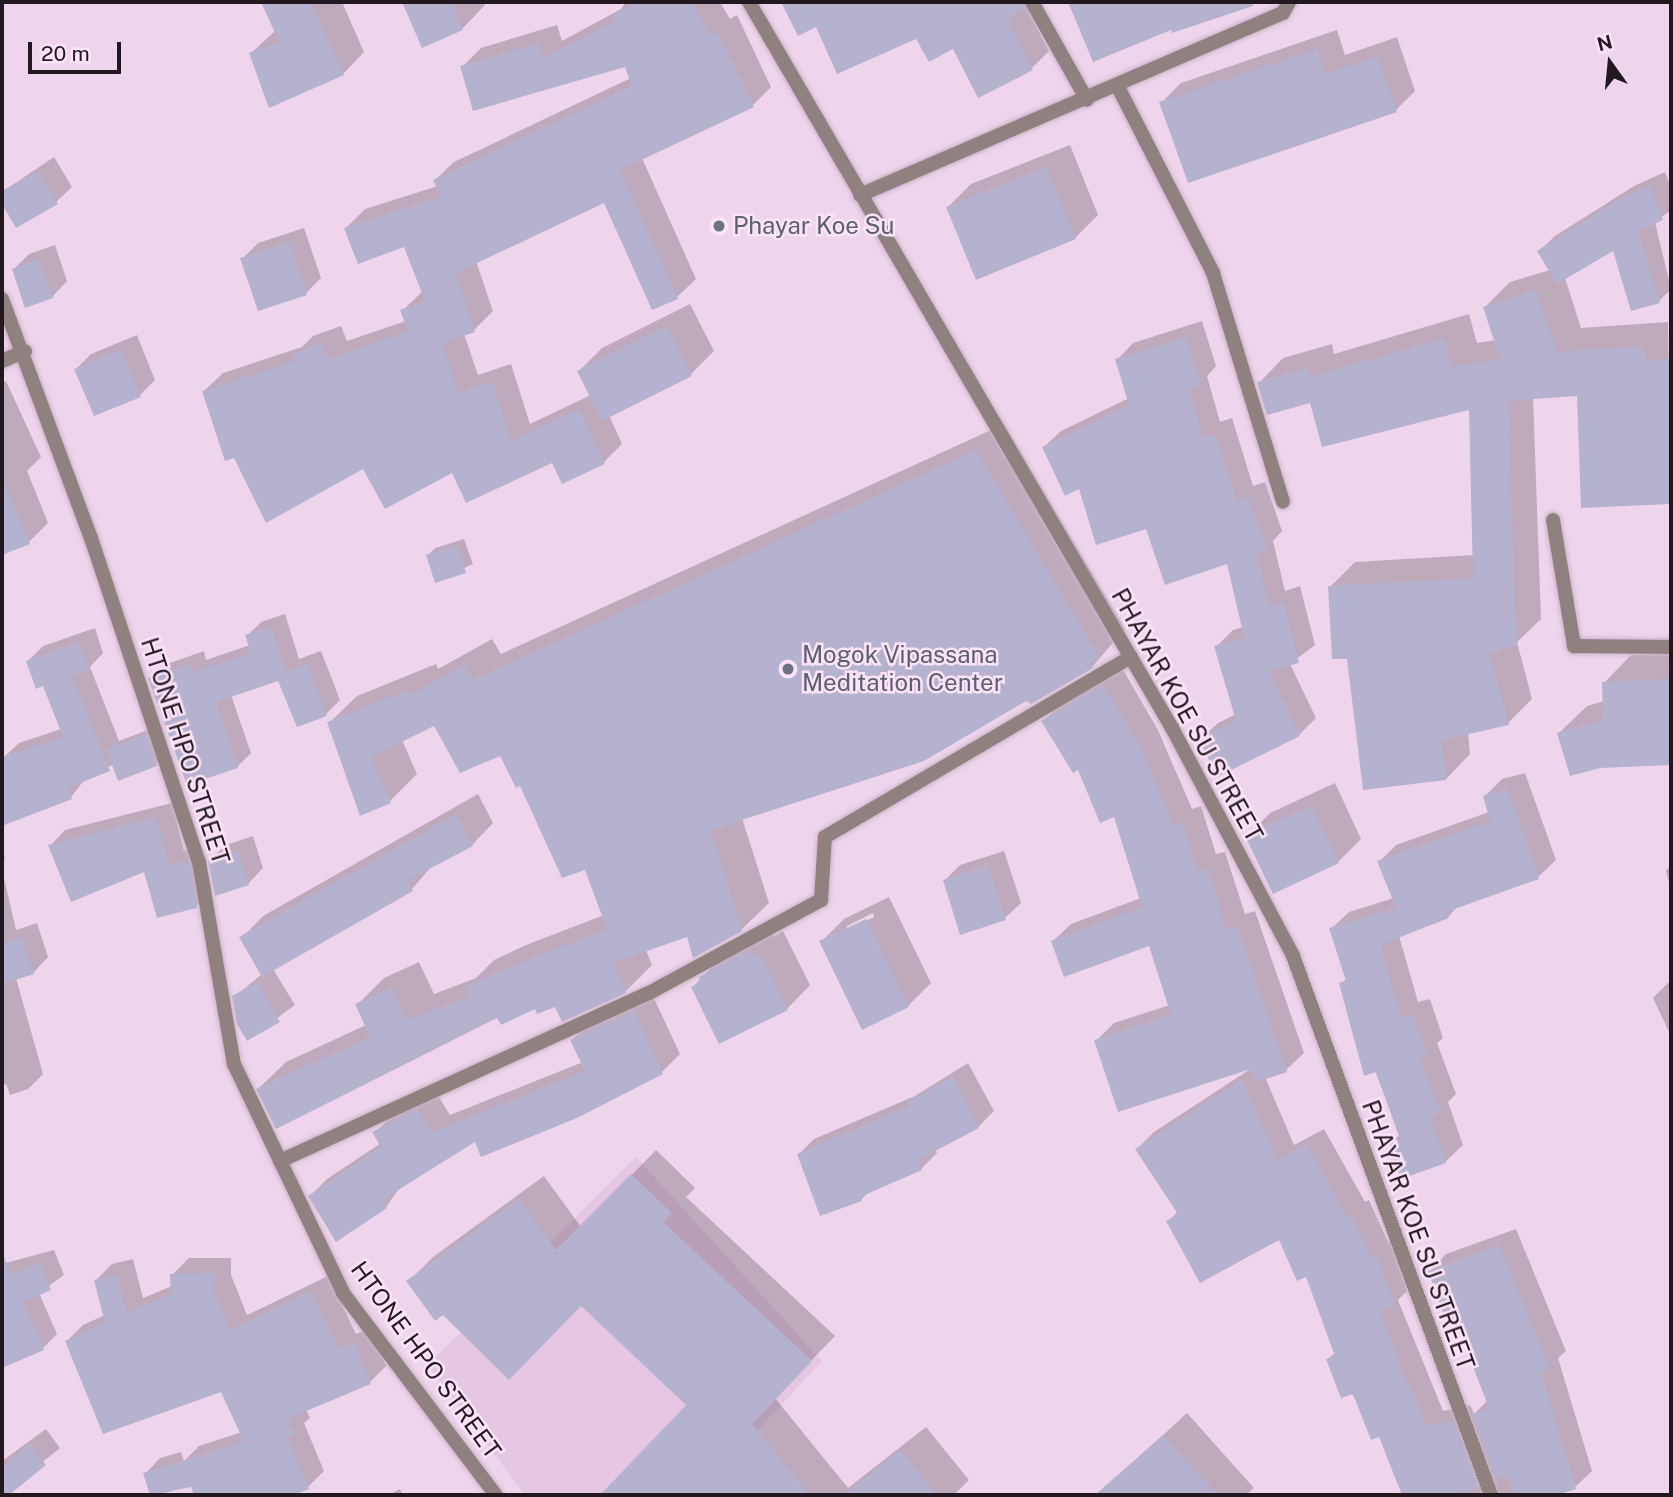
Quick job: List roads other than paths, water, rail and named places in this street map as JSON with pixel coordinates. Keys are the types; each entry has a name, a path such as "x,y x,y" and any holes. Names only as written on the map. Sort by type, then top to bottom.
{"street":[{"name":"PHAYAR KOE SU STREET","path":"749,2 1131,657 1293,956 1491,1495"},
{"path":"1032,2 1087,100"},
{"path":"860,195 1118,87 1283,13 1289,2"},
{"path":"1118,87 1213,273 1283,502"},
{"name":"HTONE HPO STREET","path":"2,299 25,351 199,862 234,1064 342,1293 496,1495"},
{"path":"2,361 25,351"},
{"path":"1553,520 1574,646 1671,648"},
{"path":"280,1161 648,994 821,900 825,837 1131,657"}],"place":[{"name":"Phayar Koe Su","path":"719,226"},
{"name":"Mogok Vipassana Meditation Center","path":"788,669"}]}
